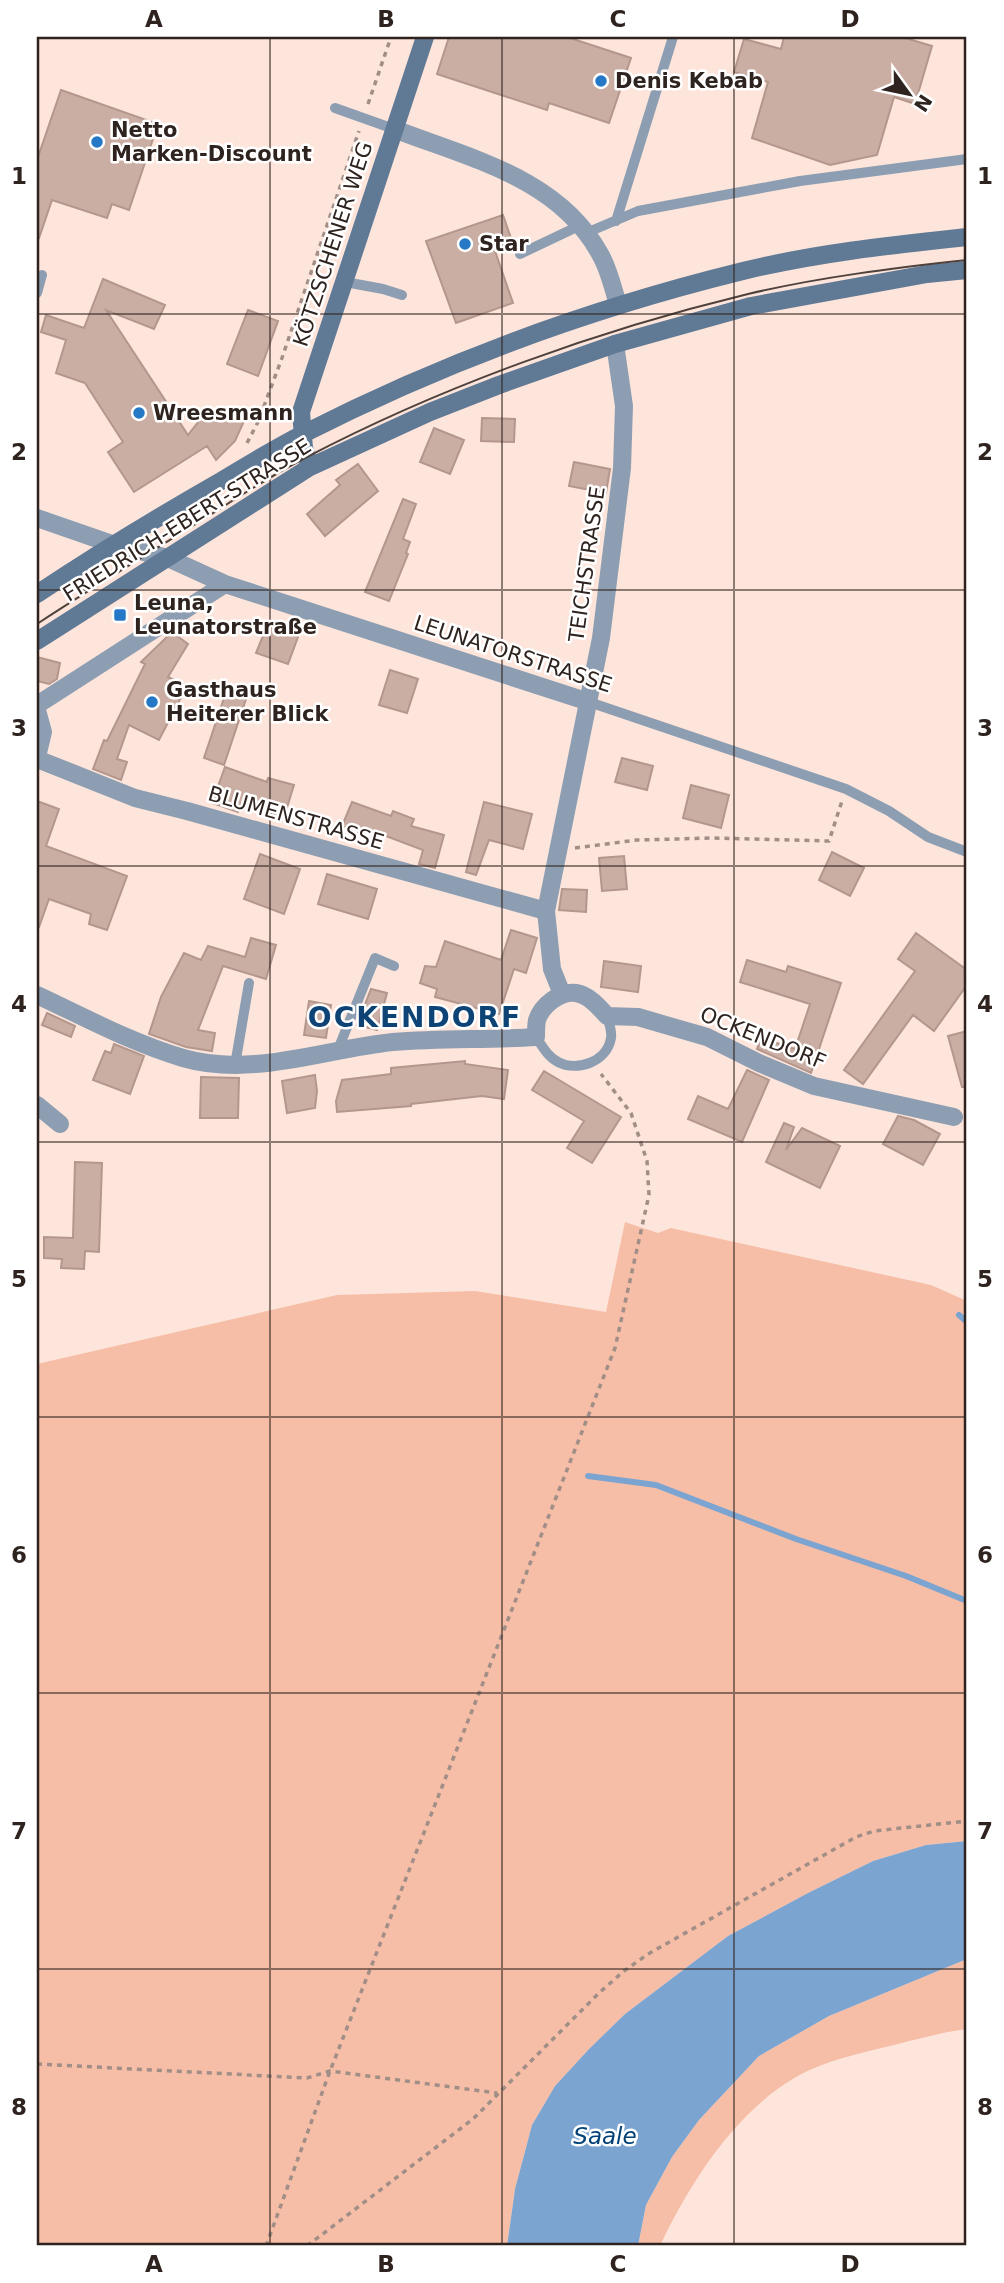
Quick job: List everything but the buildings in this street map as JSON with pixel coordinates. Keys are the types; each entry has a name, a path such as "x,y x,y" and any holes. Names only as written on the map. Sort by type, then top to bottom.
{"main road":[{"name":"KÖTZSCHENER WEG","path":"310,467 304,448 301,412 425,37"},
{"name":"FRIEDRICH-EBERT-STRASSE","path":"37,594 112,544 302,434 444,370 618,305 745,270 830,254 967,237"},
{"name":"FRIEDRICH-EBERT-STRASSE","path":"37,641 310,467 430,412 615,344 751,306 967,270"}],"street":[{"path":"394,129 524,180 555,199 584,229 601,255 618,305"},
{"name":"TEICHSTRASSE","path":"562,994 552,969 546,911 601,638 622,468 624,406 615,344"},
{"name":"LEUNATORSTRASSE","path":"37,518 112,544 168,558 225,584 589,702"},
{"path":"37,705 225,584"},
{"path":"37,710 43,732 37,758"},
{"name":"BLUMENSTRASSE","path":"37,758 135,798 546,911"},
{"path":"37,995 184,1059 235,1065 269,1063 390,1042 536,1037 537,1020 547,1003 562,994 578,993 596,1004 607,1016"},
{"name":"OCKENDORF","path":"607,1016 638,1017 707,1037 814,1086 954,1117"},
{"path":"37,1105 60,1124"}],"lane":[{"path":"616,221 673,37"},
{"path":"335,108 394,129"},
{"path":"520,254 638,211 800,181 967,159"},
{"path":"37,293 42,275"},
{"path":"345,282 402,295"},
{"name":"LEUNATORSTRASSE","path":"589,702 846,789 890,811 928,837 967,852"},
{"path":"337,1052 375,958 394,966"},
{"path":"235,1065 249,983"},
{"path":"536,1037 556,1062 571,1067 593,1064 612,1038 607,1016"}],"path":[{"path":"366,111 391,37"},
{"path":"240,450 258,422 362,124"},
{"path":"559,850 663,839 829,841 846,789"},
{"path":"266,2246 330,2071 615,1348 649,1195 647,1161 631,1113 593,1064"},
{"path":"307,2246 473,2119 624,1971 672,1940 856,1837 874,1831 967,1821"},
{"path":"37,2064 307,2078 330,2071 498,2093"}],"shaded area":[{"path":"625,1222 658,1233 671,1228 931,1285 967,1301 967,1841 926,1845 873,1861 808,1893 728,1936 625,2014 555,2086 532,2125 515,2189 507,2246 37,2246 37,1364 337,1295 475,1291 606,1312"},
{"path":"967,1959 967,2029 844,2058 796,2077 753,2109 716,2151 685,2198 660,2246 638,2246 646,2205 672,2157 699,2120 759,2056 829,2016"}],"water":[{"name":"Saale","path":"967,1841 967,1959 829,2016 759,2056 699,2120 672,2157 646,2205 638,2246 507,2246 515,2189 532,2125 555,2086 625,2014 728,1936 808,1893 873,1861 926,1845"}],"waterway":[{"path":"959,1315 967,1322"},
{"path":"588,1476 656,1485 796,1539 906,1576 967,1601"}],"tram line":[{"path":"37,624 292,465 412,407 523,362 635,325 748,294 830,278 967,260"}],"place":[{"name":"Denis Kebab","path":"601,81"},
{"name":"Netto Marken-Discount","path":"97,142"},
{"name":"Star","path":"465,244"},
{"name":"Wreesmann","path":"139,413"},
{"name":"Leuna, Leunatorstraße","path":"120,615"},
{"name":"Gasthaus Heiterer Blick","path":"152,702"}],"district":[{"name":"OCKENDORF","path":"415,1017"}]}
